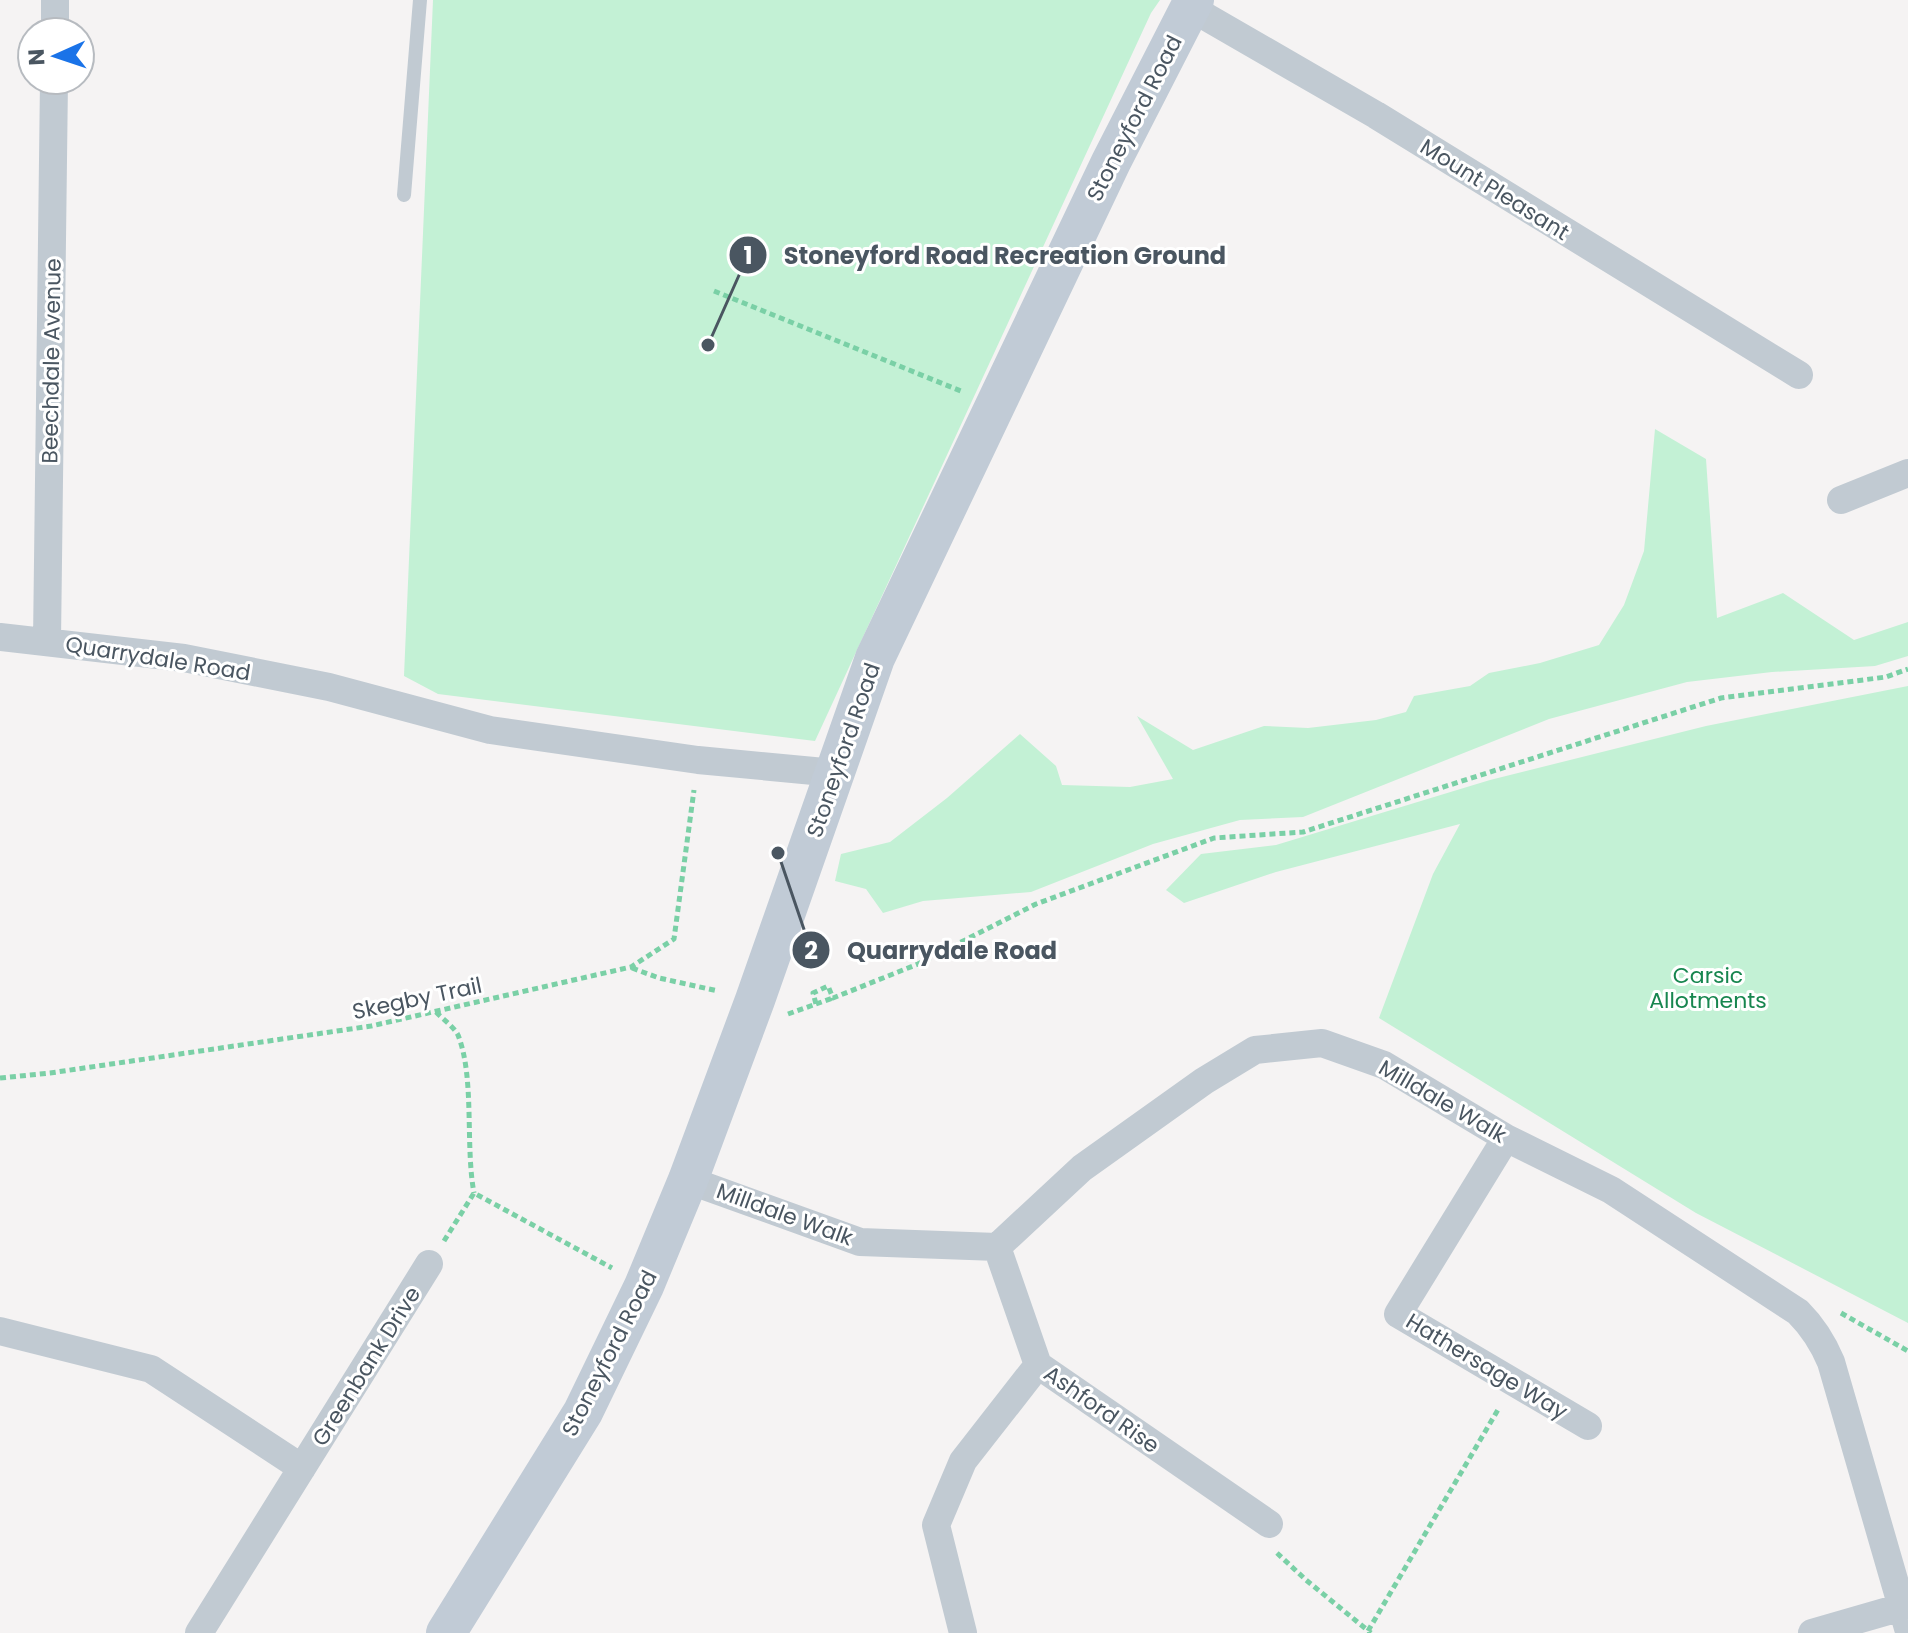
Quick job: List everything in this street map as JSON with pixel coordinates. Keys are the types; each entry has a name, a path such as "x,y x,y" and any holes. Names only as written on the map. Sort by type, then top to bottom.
{"main road":[{"name":"Stoneyford Road","path":"446,1633 583,1412 644,1286 688,1180 875,658 1111,162 1192,4"}],"street":[{"name":"Mount Pleasant","path":"1192,4 1799,375"},
{"name":"Beechdale Avenue","path":"47,641 54,96"},
{"path":"1841,500 1908,473"},
{"name":"Quarrydale Road","path":"0,637 184,658 329,687 490,730 698,760 835,773"},
{"name":"Milldale Walk","path":"688,1180 860,1242 997,1247 1082,1168 1204,1081 1255,1050 1322,1043 1384,1065 1506,1138 1611,1190 1798,1312 1821,1340 1831,1362 1906,1618"},
{"name":"Hathersage Way","path":"1506,1138 1398,1314 1588,1426"},
{"name":"Ashford Rise","path":"997,1247 1038,1365 1269,1524"},
{"name":"Greenbank Drive","path":"199,1633 429,1264"},
{"name":"Greenbank Drive","path":"0,1331 151,1369 302,1468"},
{"path":"963,1633 936,1525 963,1461 1038,1365"},
{"path":"1812,1633 1906,1618"}],"lane":[{"path":"404,195 420,0"}],"path":[{"path":"714,291 995,406"},
{"path":"776,1019 918,964 1036,904 1214,838 1303,832 1721,698 1886,677 1908,669"},
{"name":"Skegby Trail","path":"0,1078 371,1026 631,967 674,939 695,783"},
{"path":"631,967 659,978 720,991"},
{"path":"816,1004 813,993 828,986 833,998"},
{"path":"429,1264 474,1193 469,1164 467,1080 457,1033 435,1012"},
{"path":"474,1193 644,1286"},
{"path":"1806,1321 1837,1311 1908,1351"},
{"path":"1269,1524 1272,1548 1369,1632 1514,1383"}],"green space":[{"path":"433,0 1160,0 1151,13 815,741 438,694 404,676"},
{"path":"1655,429 1706,459 1717,618 1783,593 1854,640 1908,622 1908,656 1875,666 1772,672 1687,682 1549,719 1303,817 1240,820 1153,844 1031,892 923,901 883,913 866,889 835,881 841,854 890,842 947,798 1020,734 1056,766 1062,785 1130,787 1173,779 1137,716 1193,750 1264,726 1308,728 1376,720 1406,712 1414,696 1470,686 1489,673 1540,663 1599,645 1624,605 1644,551"},
{"name":"Carsic Allotments","path":"1908,686 1908,1323 1696,1213 1379,1018 1433,874 1460,824 1276,872 1184,903 1166,890 1201,854 1276,845 1490,780 1706,726"}],"place":[{"name":"Stoneyford Road Recreation Ground","path":"708,345"},
{"name":"Quarrydale Road","path":"778,853"}]}
